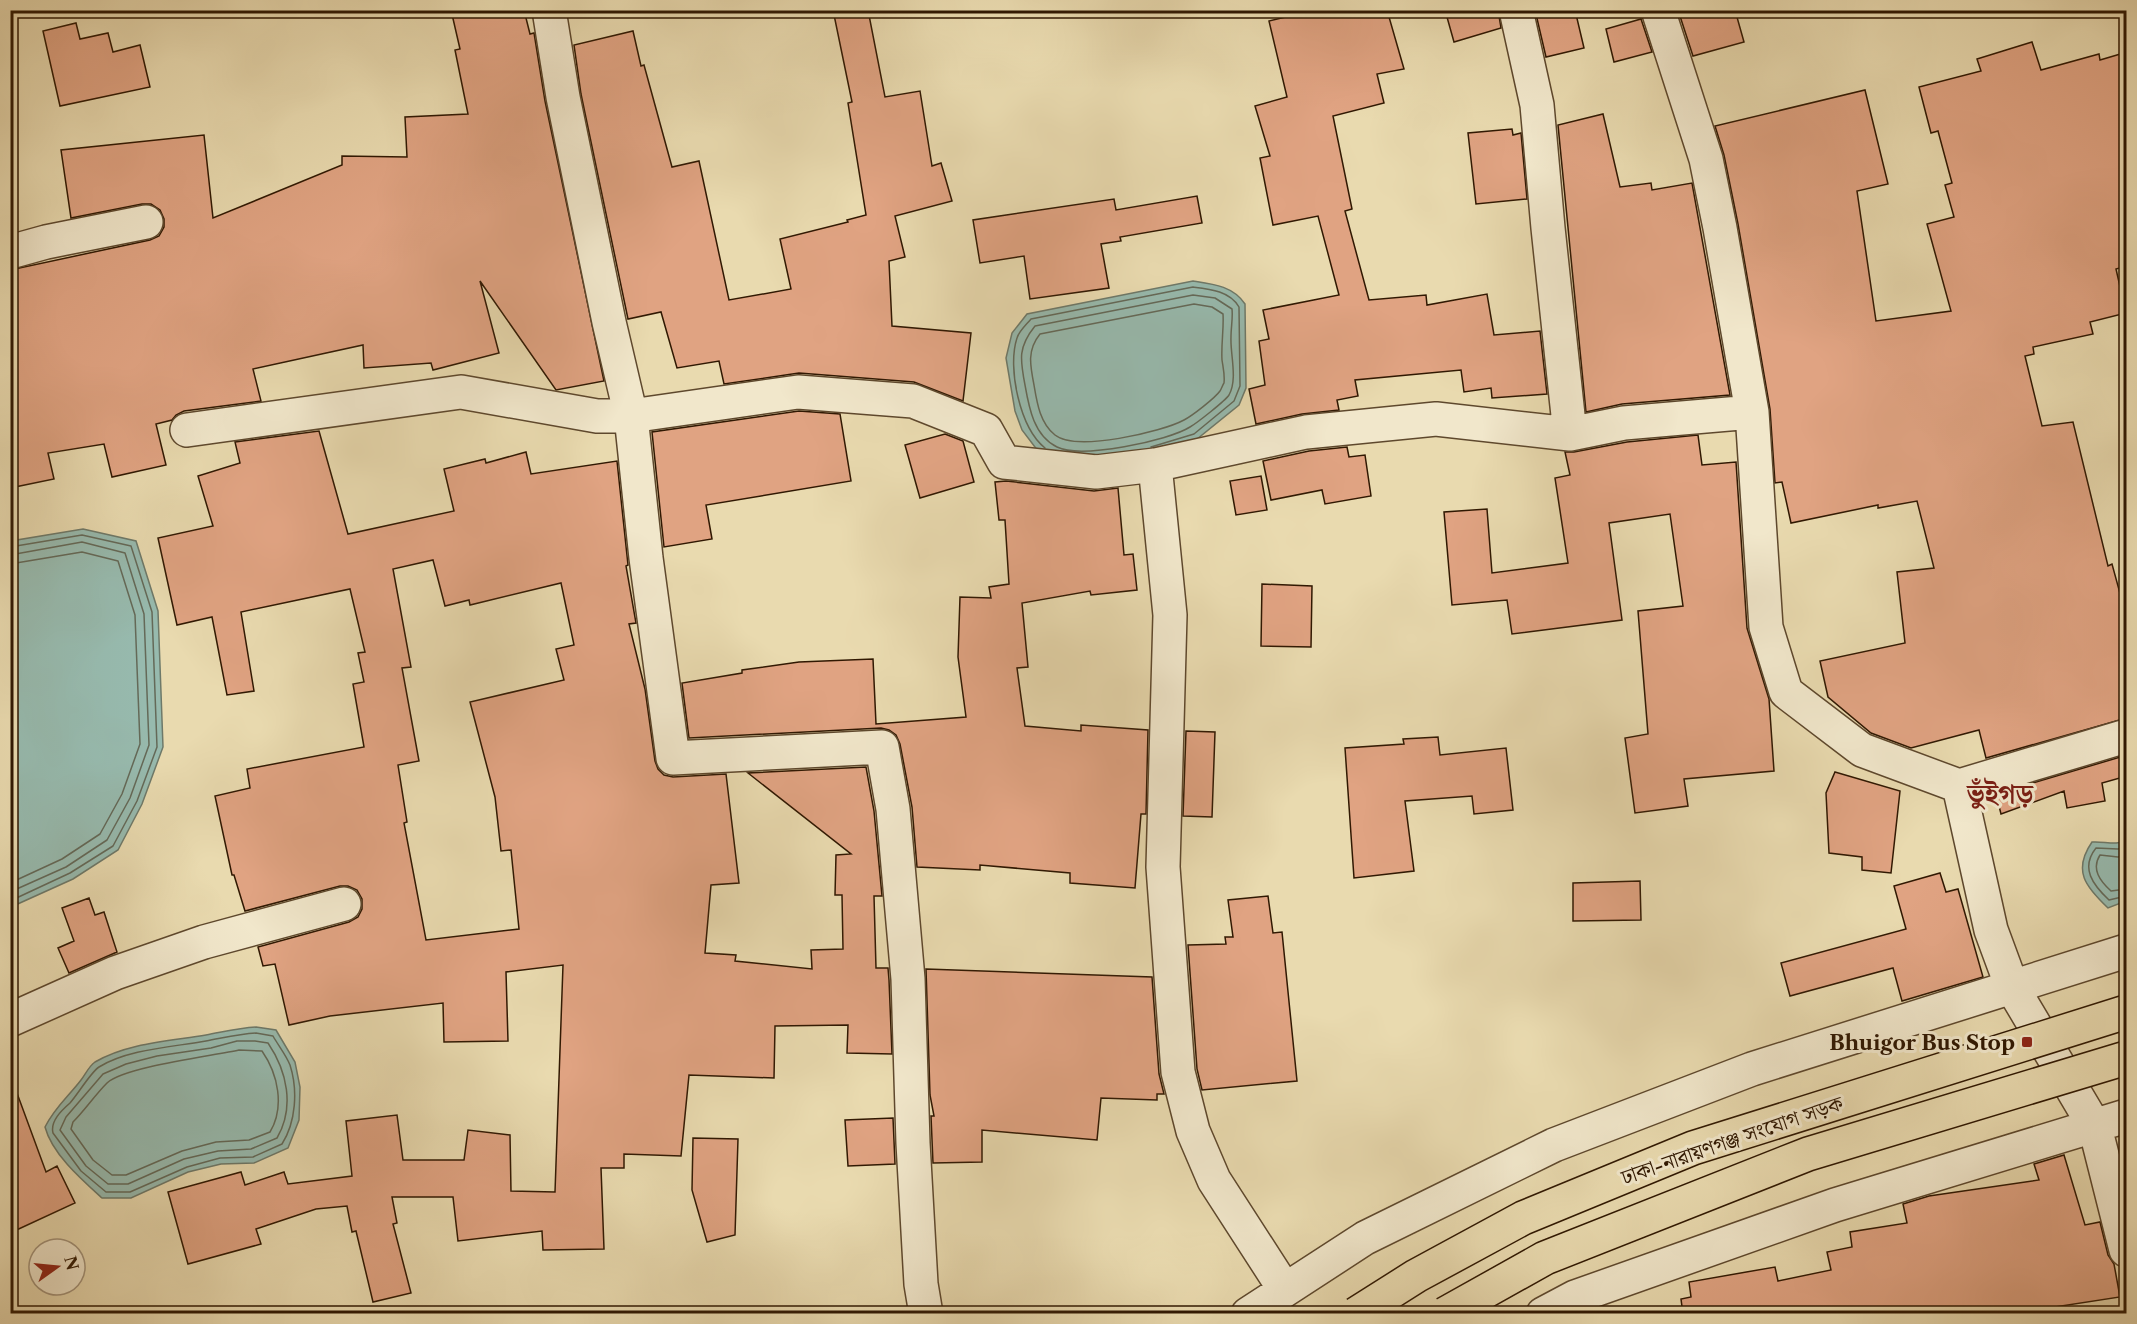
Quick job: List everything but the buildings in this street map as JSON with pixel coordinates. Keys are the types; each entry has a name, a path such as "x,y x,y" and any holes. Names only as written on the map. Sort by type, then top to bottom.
{"main road":[{"name":"ঢাকা-নারায়ণগঞ্জ সংযোগ সড়ক","path":"1356,1314 1416,1276 1523,1218 1693,1149 2127,1012"},
{"name":"ঢাকা-নারায়ণগঞ্জ সংযোগ সড়ক","path":"1445,1314 1545,1258 1808,1154 2127,1058"}],"street":[{"path":"549,10 565,108 609,322 631,416 646,558 673,759 882,747 893,809 908,979 913,1143 921,1284 926,1314"},
{"path":"1516,10 1537,105 1570,434"},
{"path":"1658,10 1706,159 1720,228 1752,412 1766,627 1786,692 1862,750 1959,786 2127,736"},
{"path":"10,252 65,238 146,222"},
{"path":"187,430 461,392 597,416 631,416 798,392 913,401 986,430 1004,462 1096,472 1155,465 1306,432 1436,419 1570,434 1624,423 1752,412"},
{"path":"1155,465 1170,615 1164,867 1178,1072 1193,1131 1214,1180 1285,1290"},
{"path":"1959,786 1991,930 2012,987 2095,1127 2127,1250"},
{"path":"10,1020 115,973 204,942 344,904"},
{"path":"1248,1314 1365,1238 1554,1144 1752,1069 2127,951"},
{"path":"1543,1314 1575,1297 1835,1205 2127,1116"}],"water":[{"path":"1193,281 1229,290 1245,304 1246,388 1239,405 1197,439 1102,464 1038,451 1022,430 1015,411 1006,358 1012,333 1027,314"},
{"path":"83,529 136,541 158,611 163,747 142,804 118,850 73,879 11,907 11,541"},
{"path":"2126,840 2126,901 2108,908 2088,886 2082,870 2083,862 2092,842 2114,843"},
{"path":"256,1027 276,1030 295,1062 300,1087 299,1120 288,1148 254,1163 221,1164 188,1172 131,1198 102,1198 69,1166 54,1147 45,1127 57,1108 95,1062 135,1047"}],"place":[{"name":"Bhuigor Bus Stop","path":"2027,1042"}],"district":[{"name":"ভুঁইগড়","path":"2000,793"}]}
